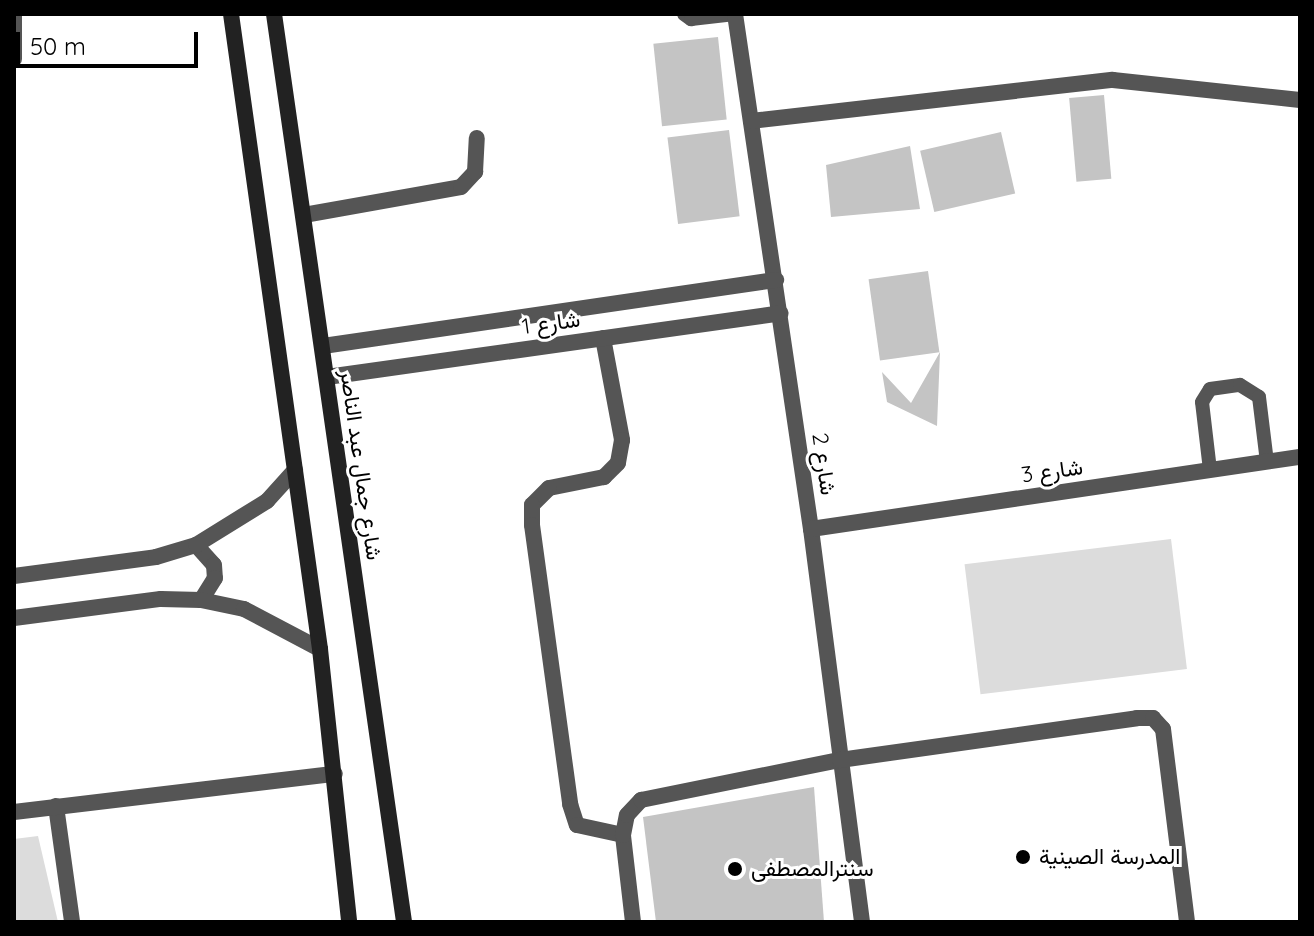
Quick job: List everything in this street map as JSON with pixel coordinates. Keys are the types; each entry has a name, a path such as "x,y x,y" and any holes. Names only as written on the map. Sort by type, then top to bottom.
{"main road":[{"path":"231,14 320,649 349,922"},
{"name":"شارع جمال عبد الناصر","path":"274,14 404,922"}],"street":[{"name":"شارع 2","path":"735,14 781,313 862,922"},
{"path":"14,16 14,59"},
{"path":"751,121 1113,80 1300,100"},
{"path":"304,215 461,187 475,172 477,138"},
{"name":"شارع 1","path":"323,346 776,280"},
{"name":"شارع 1","path":"327,377 781,313"},
{"path":"603,338 622,440 618,463 604,477 549,488 532,505 532,525 570,804 577,825 623,835"},
{"name":"شارع 3","path":"811,529 1300,457"},
{"path":"14,576 156,557 196,545 267,501 295,470"},
{"path":"196,545 214,565 215,578 201,600"},
{"path":"14,618 161,599 201,600 271,620 320,649"},
{"path":"633,922 623,835 627,815 641,800 840,760 1153,718 1163,729 1187,922"},
{"path":"14,812 335,774"},
{"path":"56,806 72,922"}],"lane":[{"path":"684,14 691,19 735,14"},
{"path":"1210,470 1202,402 1210,389 1240,385 1259,397 1267,462"}],"shaded area":[{"path":"1171,539 1187,669 981,694 965,564"},
{"path":"38,836 58,922 14,922 14,839"}],"building":[{"path":"718,37 727,120 662,126 653,44"},
{"path":"1104,95 1111,179 1076,182 1069,98"},
{"path":"729,130 740,216 678,224 667,138"},
{"path":"1001,132 1015,193 934,212 920,151"},
{"path":"910,146 920,209 831,217 826,165"},
{"path":"928,271 939,352 880,361 869,279"},
{"path":"940,352 937,426 887,402 882,372 911,403"},
{"name":"سنترالمصطفى","path":"814,787 824,922 656,922 643,817"}],"place":[{"name":"المدرسة الصينية","path":"1023,857"},
{"name":"سنترالمصطفى","path":"735,869"}]}
